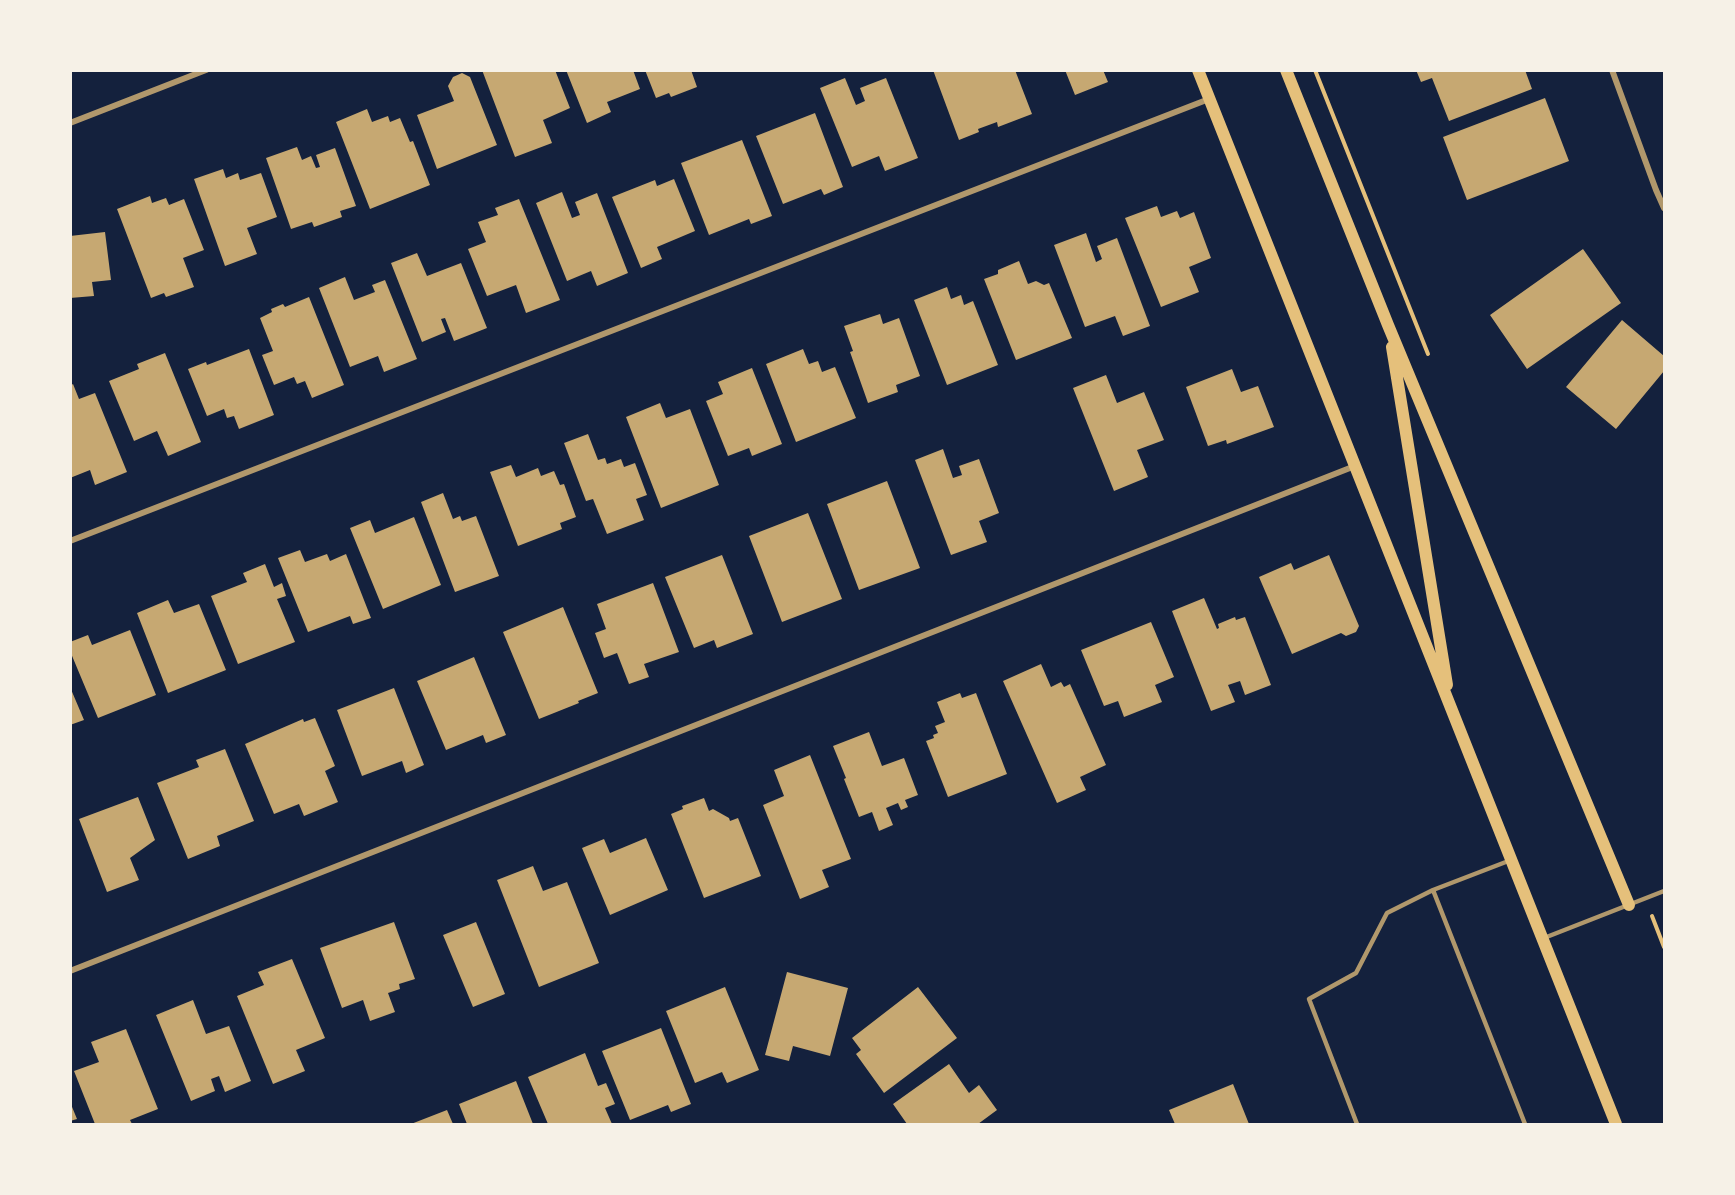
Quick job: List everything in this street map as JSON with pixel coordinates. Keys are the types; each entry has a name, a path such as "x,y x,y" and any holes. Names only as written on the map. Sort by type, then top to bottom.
{"main road":[{"path":"1198,70 1616,1125"},
{"path":"1286,70 1388,325 1629,905"},
{"path":"1388,325 1451,710"}],"street":[{"path":"70,123 206,70"},
{"path":"1612,70 1656,190 1665,208"},
{"path":"70,541 1209,99"},
{"path":"70,971 1354,466"}],"lane":[{"path":"1358,1125 1309,999 1356,973 1387,912 1433,890 1511,860"},
{"path":"1433,890 1525,1125"},
{"path":"1542,939 1665,891"}],"building":[{"path":"482,70 555,70 570,108 543,120 552,143 515,157"},
{"path":"566,70 633,70 640,89 607,102 611,112 587,123"},
{"path":"645,70 691,70 697,87 671,97 669,93 656,98"},
{"path":"933,70 1015,70 1032,114 998,127 997,122 978,129 979,132 959,140"},
{"path":"1065,70 1103,70 1108,82 1075,95"},
{"path":"1416,70 1525,70 1532,89 1449,121 1432,78 1421,82"},
{"path":"462,73 470,77 497,145 437,169 417,115 454,101 448,86 453,77"},
{"path":"845,78 856,105 865,101 860,88 886,78 918,158 885,171 879,156 852,167 820,88"},
{"path":"1545,98 1569,161 1467,200 1443,137"},
{"path":"367,109 372,122 388,116 390,122 400,118 410,142 413,141 430,185 370,209 336,122"},
{"path":"815,113 843,187 824,195 821,189 783,204 756,136"},
{"path":"742,140 772,216 751,224 749,219 709,235 681,163"},
{"path":"297,147 302,160 311,156 316,168 320,167 316,155 335,148 356,206 340,211 342,217 314,227 312,222 291,229 266,158"},
{"path":"223,169 226,178 238,173 240,180 261,173 277,217 247,228 257,254 225,266 194,179"},
{"path":"674,179 695,231 657,247 662,259 641,268 612,197 655,180 657,186"},
{"path":"562,192 572,218 580,215 575,202 597,193 628,273 597,286 591,271 567,281 536,203"},
{"path":"150,196 152,203 166,198 169,205 184,199 204,250 183,258 194,287 166,297 164,293 151,298 117,209"},
{"path":"519,199 560,300 526,313 516,285 487,296 468,249 486,242 478,222 498,215 495,208"},
{"path":"1157,206 1161,217 1177,211 1180,218 1194,212 1211,258 1189,267 1199,292 1161,307 1125,218"},
{"path":"105,232 111,280 92,282 94,296 70,298 70,236"},
{"path":"1086,233 1096,262 1102,259 1097,246 1117,238 1150,326 1123,336 1115,316 1085,327 1054,245"},
{"path":"1583,249 1621,303 1527,369 1490,315"},
{"path":"417,253 427,276 461,263 487,328 454,341 445,318 441,319 446,332 422,342 391,263"},
{"path":"1019,261 1028,284 1036,281 1044,285 1049,283 1072,338 1016,360 984,279 998,274 998,270"},
{"path":"345,277 354,300 375,292 372,285 385,280 417,359 384,372 378,356 350,367 319,288"},
{"path":"947,287 951,299 961,295 964,305 973,301 998,365 947,385 914,300"},
{"path":"309,297 344,385 312,398 305,381 297,384 294,377 274,385 262,355 273,351 260,318 272,312 271,309 283,304 285,307"},
{"path":"880,314 883,324 899,318 920,376 896,385 898,392 868,403 850,352 853,351 844,326"},
{"path":"1622,320 1664,356 1664,371 1616,429 1566,387"},
{"path":"249,349 274,415 239,429 234,416 227,418 224,409 207,416 188,369 206,362 207,365"},
{"path":"803,349 809,364 818,361 822,372 835,367 856,418 796,442 766,364"},
{"path":"165,353 201,442 168,456 157,431 134,441 109,381 139,369 137,364"},
{"path":"752,368 782,444 752,456 749,448 728,456 706,401 723,394 718,382"},
{"path":"1232,369 1241,392 1258,386 1274,427 1227,444 1226,440 1208,446 1186,387"},
{"path":"1106,375 1117,403 1144,392 1164,440 1137,450 1148,477 1114,491 1073,388"},
{"path":"73,384 79,399 95,393 127,472 95,485 90,470 70,478 70,386"},
{"path":"660,403 666,418 690,409 719,485 661,508 626,417"},
{"path":"588,434 598,460 605,458 607,464 621,459 624,467 635,463 647,495 636,499 644,520 607,534 593,499 586,501 564,443"},
{"path":"943,449 953,478 962,475 959,466 979,459 999,513 979,521 987,542 951,555 915,460"},
{"path":"511,465 516,477 538,468 541,476 554,471 560,485 564,484 576,517 560,523 562,529 518,546 490,472"},
{"path":"887,481 920,568 859,590 827,504"},
{"path":"443,493 453,519 460,516 462,521 476,516 499,576 455,592 421,502"},
{"path":"808,513 842,599 782,622 749,536"},
{"path":"414,517 441,585 383,609 350,528 370,520 375,533"},
{"path":"300,550 305,562 327,554 330,561 346,554 371,618 353,624 350,616 308,632 278,558"},
{"path":"722,555 753,634 717,648 714,640 694,648 665,577"},
{"path":"1329,555 1359,626 1356,632 1346,636 1341,633 1292,654 1259,577 1291,563 1294,570"},
{"path":"265,564 274,587 282,583 286,596 277,599 295,642 238,664 211,596 247,582 243,573"},
{"path":"653,583 679,652 644,664 649,677 629,684 617,653 604,658 595,633 606,629 597,604"},
{"path":"1204,598 1217,629 1218,624 1235,617 1236,620 1245,617 1271,685 1245,695 1240,681 1228,685 1235,702 1211,711 1172,611"},
{"path":"168,600 174,613 199,604 226,670 168,693 137,613"},
{"path":"563,607 598,693 539,719 503,632"},
{"path":"1151,622 1174,677 1155,685 1162,702 1124,717 1118,701 1104,706 1081,650"},
{"path":"130,630 156,695 98,718 70,651 70,642 88,635 92,645"},
{"path":"474,657 506,735 486,743 483,735 446,750 417,681"},
{"path":"1041,664 1051,687 1061,682 1064,687 1070,684 1106,765 1080,777 1086,790 1057,803 1003,681"},
{"path":"70,687 84,720 70,725"},
{"path":"394,688 424,765 406,773 402,761 362,776 337,710"},
{"path":"960,693 962,698 976,693 1007,774 948,797 926,741 934,738 933,735 938,733 935,726 945,722 937,702"},
{"path":"315,718 335,766 325,771 338,802 304,816 299,804 274,814 245,744 303,719 304,722"},
{"path":"869,732 882,766 904,758 918,795 905,800 908,807 901,810 898,803 886,808 893,825 879,831 872,812 859,817 833,746"},
{"path":"225,749 254,821 217,836 220,846 188,859 157,783 199,767 196,760"},
{"path":"810,755 851,859 822,870 829,887 800,899 763,805 784,796 774,770"},
{"path":"138,797 155,840 130,858 139,880 107,892 79,819"},
{"path":"704,798 709,811 713,809 729,818 730,821 738,818 761,876 704,898 671,814 683,809 682,806"},
{"path":"646,838 668,890 610,915 582,848 604,839 610,853"},
{"path":"533,866 543,891 567,882 599,963 539,987 497,880"},
{"path":"394,922 415,979 399,984 400,989 388,993 395,1012 370,1021 363,1000 342,1008 320,948"},
{"path":"476,922 505,994 473,1007 443,935"},
{"path":"292,959 325,1038 296,1050 305,1071 273,1084 237,996 264,985 258,972"},
{"path":"787,972 848,988 830,1056 793,1046 789,1061 765,1055"},
{"path":"725,987 759,1070 727,1083 722,1072 695,1083 666,1011"},
{"path":"918,987 957,1038 884,1093 856,1054 861,1050 852,1038"},
{"path":"193,1000 206,1034 229,1026 251,1081 225,1092 219,1076 211,1079 215,1091 191,1101 156,1015"},
{"path":"661,1028 691,1104 671,1112 668,1105 630,1120 602,1051"},
{"path":"126,1029 158,1109 130,1120 132,1124 95,1124 74,1071 99,1062 91,1042"},
{"path":"585,1053 598,1086 606,1083 615,1104 605,1108 612,1124 548,1124 528,1077"},
{"path":"949,1064 969,1093 979,1085 997,1110 978,1124 907,1124 893,1104"},
{"path":"516,1081 533,1124 467,1124 459,1104"},
{"path":"1233,1084 1249,1124 1175,1124 1169,1110"},
{"path":"70,1102 77,1119 70,1121"},
{"path":"447,1110 453,1124 411,1124"}]}
